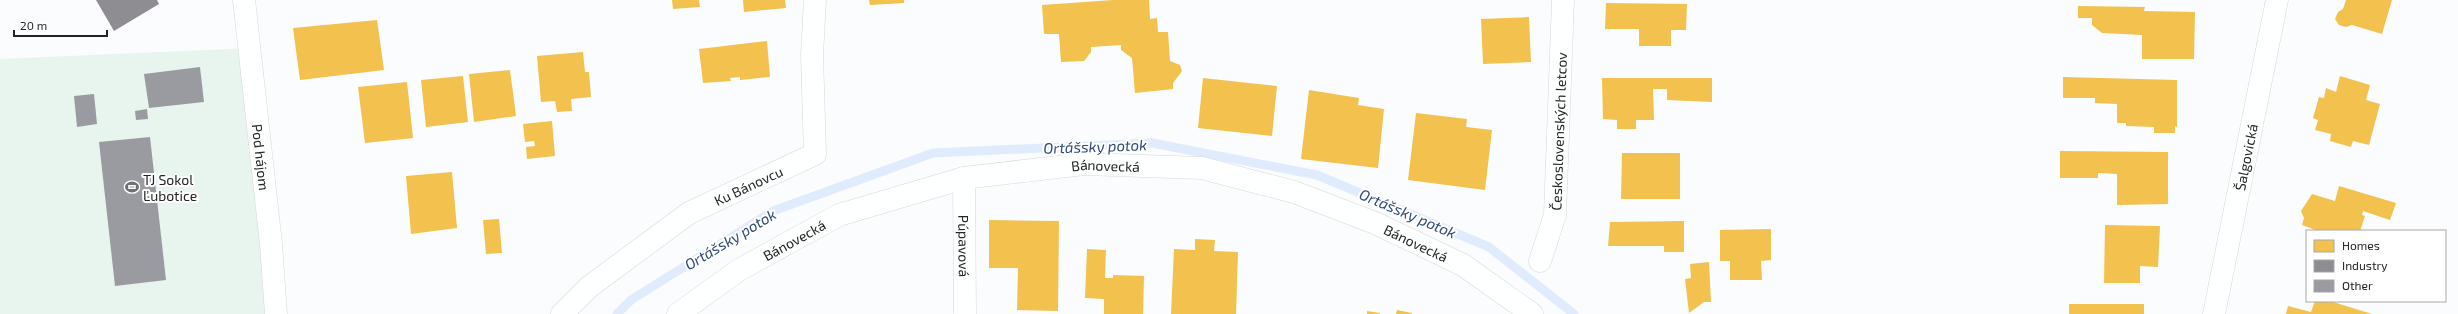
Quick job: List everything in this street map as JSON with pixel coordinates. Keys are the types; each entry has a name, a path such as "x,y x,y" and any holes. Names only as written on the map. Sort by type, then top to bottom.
{"street":[{"name":"Pod hájom","path":"244,0 271,244 276,314"},
{"name":"Ku Bánovcu","path":"562,314 589,288 689,213 814,154 812,55 814,0"},
{"name":"Československých letcov","path":"1540,261 1555,215 1563,0"},
{"name":"Šalgovická","path":"2214,314 2277,0"},
{"name":"Bánovecká","path":"678,314 739,270 839,215 964,178 1084,164 1202,168 1294,192 1375,223 1463,265 1532,314"},
{"name":"Púpavová","path":"964,178 965,314"}],"shaded area":[{"name":"TJ Sokol Ľubotice","path":"253,48 275,314 0,314 0,59"}],"building: Homes":[{"path":"672,0 699,0 700,7 673,9"},
{"path":"743,0 785,0 786,8 744,12"},
{"path":"869,0 904,0 904,3 870,5"},
{"path":"1113,0 1149,0 1150,19 1157,18 1158,32 1168,32 1170,61 1180,65 1182,71 1173,83 1173,89 1135,93 1132,58 1121,50 1121,45 1091,47 1091,52 1084,61 1061,62 1059,34 1044,34 1042,5"},
{"path":"2346,0 2392,0 2382,34 2352,25 2346,27 2339,25 2335,19 2338,12 2343,9"},
{"path":"1606,3 1687,4 1686,30 1671,30 1671,46 1639,46 1639,29 1605,29"},
{"path":"2078,6 2145,7 2144,11 2195,12 2194,59 2142,59 2142,35 2102,33 2092,25 2092,18 2078,18"},
{"path":"1529,17 1531,62 1483,64 1481,19"},
{"path":"377,20 384,70 300,80 293,28"},
{"path":"767,41 770,77 740,80 740,77 730,78 731,81 703,83 699,49"},
{"path":"583,52 585,72 589,72 591,97 571,99 572,111 557,112 555,101 541,102 537,56"},
{"path":"510,70 516,116 474,122 469,74"},
{"path":"463,76 468,122 426,127 421,80"},
{"path":"2340,76 2370,85 2366,100 2380,104 2369,145 2353,141 2351,147 2330,141 2331,134 2315,130 2318,120 2313,118 2319,97 2324,98 2326,88 2336,92"},
{"path":"2063,77 2177,80 2177,127 2175,126 2175,133 2154,133 2154,127 2126,126 2126,123 2117,123 2117,104 2095,103 2095,98 2063,98"},
{"path":"1203,78 1277,86 1272,136 1198,128"},
{"path":"1602,78 1712,78 1712,102 1667,100 1667,89 1653,89 1654,120 1636,120 1636,129 1617,129 1617,120 1603,119"},
{"path":"407,82 413,138 365,143 358,87"},
{"path":"1309,90 1359,98 1358,105 1384,109 1378,168 1301,159"},
{"path":"1416,113 1467,119 1466,127 1492,130 1485,190 1408,180"},
{"path":"552,121 555,156 527,159 526,147 535,146 534,141 525,142 523,124"},
{"path":"2060,151 2168,152 2168,204 2117,205 2117,174 2098,173 2098,178 2060,178"},
{"path":"1622,153 1680,153 1680,199 1621,199"},
{"path":"452,172 457,228 411,234 406,176"},
{"path":"2339,186 2396,203 2390,220 2363,211 2362,215 2365,216 2360,230 2315,230 2302,225 2304,218 2301,211 2312,194 2335,201"},
{"path":"499,219 502,253 486,254 483,220"},
{"path":"989,220 1059,221 1058,311 1017,310 1018,268 989,268"},
{"path":"1684,221 1684,252 1664,252 1664,246 1608,246 1610,222"},
{"path":"2105,225 2160,226 2158,267 2140,266 2140,283 2104,283"},
{"path":"1771,229 1771,260 1761,261 1762,280 1730,280 1730,261 1720,261 1720,230"},
{"path":"1195,239 1215,240 1214,251 1238,252 1236,314 1171,314 1174,249 1195,250"},
{"path":"1087,249 1106,250 1105,278 1113,278 1113,275 1144,276 1143,314 1104,314 1104,299 1085,298"},
{"path":"1709,262 1711,302 1704,302 1689,313 1685,279 1691,278 1690,264"},
{"path":"2315,302 2333,302 2372,314 2286,314 2288,306 2311,312"},
{"path":"2069,304 2144,304 2144,314 2069,314"},
{"path":"1397,310 1412,313 1412,314 1396,314"},
{"path":"1367,311 1380,313 1380,314 1367,314"}],"building: Industry":[{"path":"96,0 157,0 159,4 114,31"}],"building: Other":[{"path":"200,67 204,102 149,108 144,74"},
{"path":"94,94 97,124 77,127 74,96"},
{"path":"147,109 148,119 136,120 135,111"},
{"path":"150,137 166,280 115,286 99,142"}],"waterway":[{"name":"Ortášsky potok","path":"617,314 631,300 773,211 933,153 1152,143 1317,175 1489,247 1574,314"}],"place":[{"name":"TJ Sokol Ľubotice","path":"132,187"}]}
